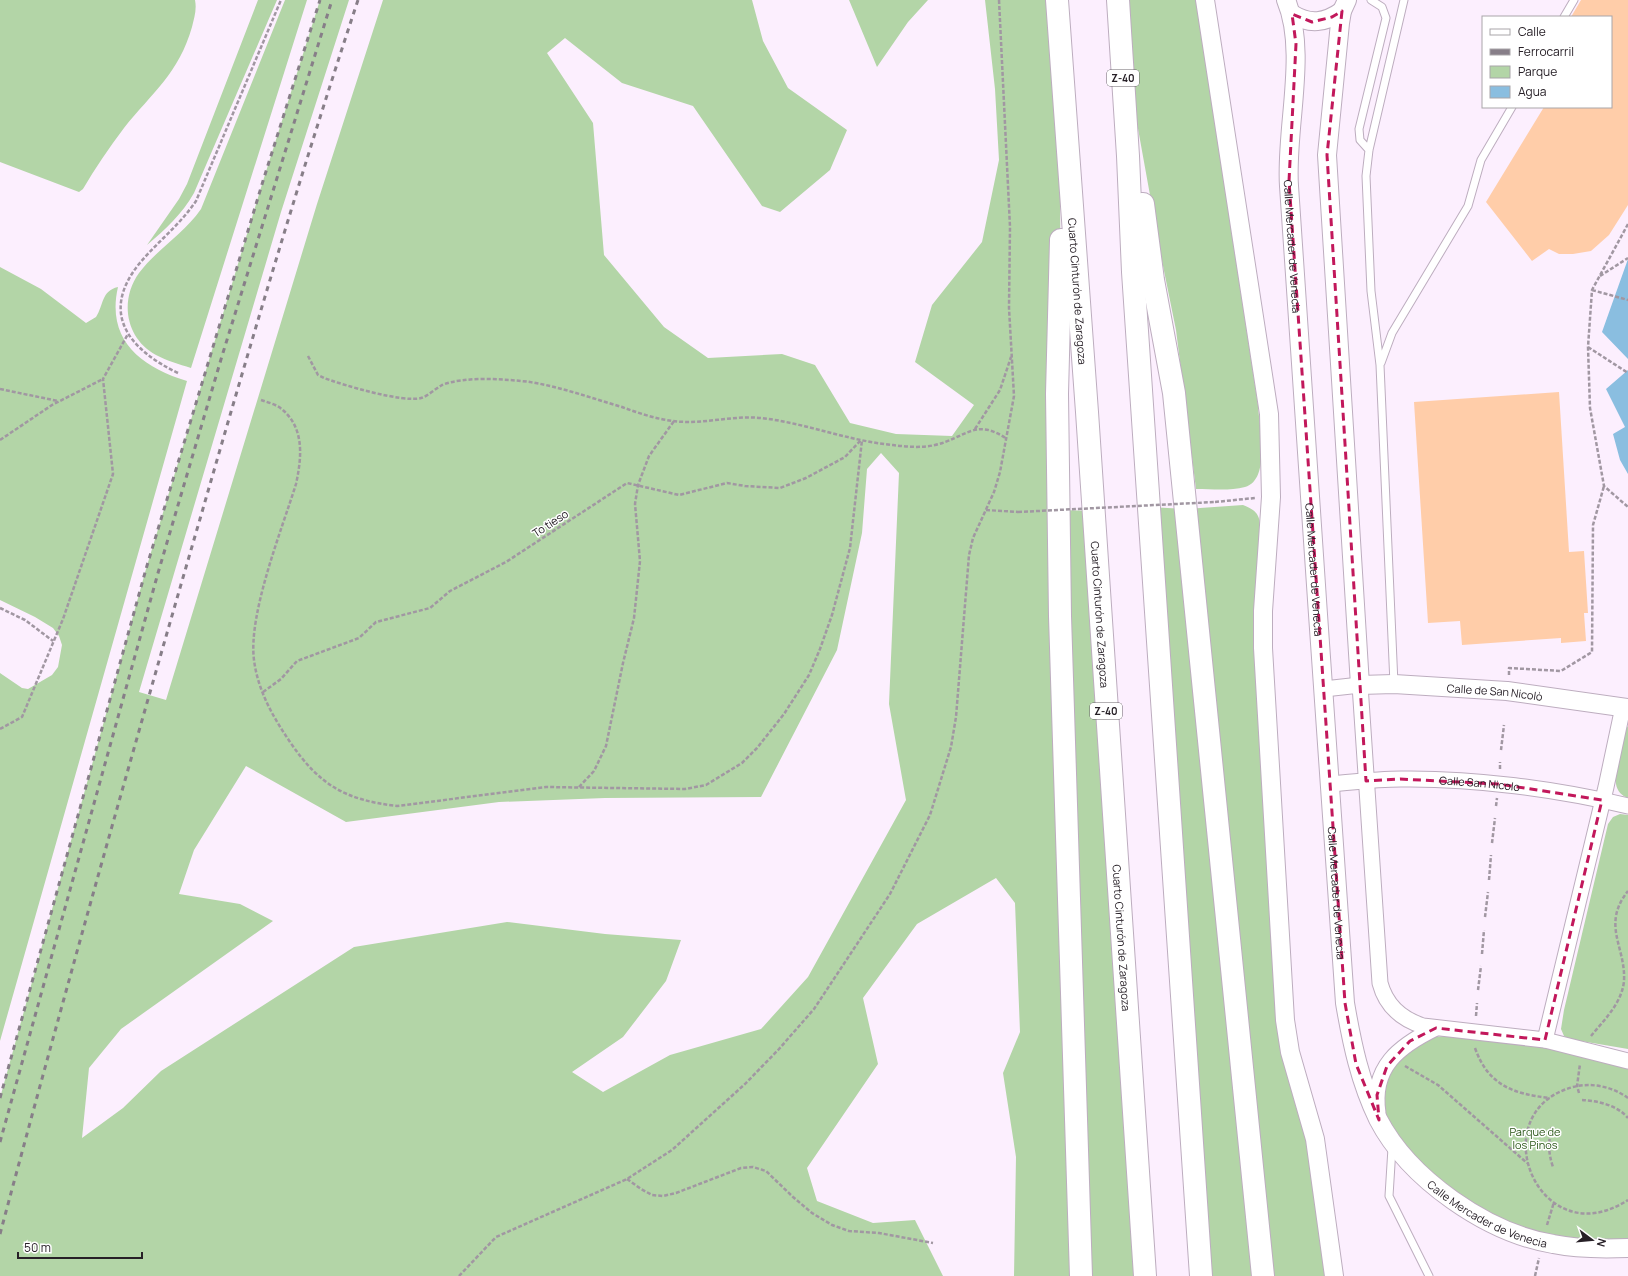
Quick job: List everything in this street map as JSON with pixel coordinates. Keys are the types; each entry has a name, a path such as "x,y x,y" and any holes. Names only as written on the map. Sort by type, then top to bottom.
{"highway":[{"name":"Cuarto Cinturón de Zaragoza","path":"1057,0 1087,412 1144,1276"},
{"name":"Z-40","path":"1118,0 1128,156 1133,272 1201,1276"},
{"path":"1067,145 1060,199 1061,260 1058,415 1060,616 1081,1276"},
{"path":"1128,156 1141,184 1153,280 1174,393 1263,1276"}],"street":[{"path":"1205,0 1264,373 1269,414 1271,497 1263,611 1263,648 1283,995 1290,1052 1315,1139 1334,1276"},
{"name":"Calle Mercader de Venecia","path":"1289,7 1302,20 1312,22 1332,17 1345,5"},
{"name":"Calle Mercader de Venecia","path":"1345,5 1327,155 1380,983 1383,993 1391,1006 1404,1018 1412,1022 1436,1028 1475,1031 1545,1040 1628,1061"},
{"name":"Calle Mercader de Venecia","path":"1289,7 1296,44 1289,181 1345,1003 1356,1064 1379,1120 1392,1139 1409,1161 1438,1190 1458,1205 1490,1222 1552,1244 1595,1248 1628,1248"},
{"name":"Calle de San Nicolò","path":"1360,685 1394,684 1507,691 1625,708"},
{"path":"1324,689 1360,685"},
{"path":"1545,1040 1625,708"},
{"name":"Calle San Nicolo","path":"1330,784 1400,778 1498,784 1602,800 1628,806"},
{"name":"Calle Mercader de Venecia","path":"1379,1120 1377,1095 1387,1066 1396,1054 1410,1041 1436,1028"}],"lane":[{"path":"1369,150 1360,140 1358,130 1386,18 1382,7 1371,0"},
{"path":"1394,684 1380,365 1370,262 1366,176 1369,150 1404,0"},
{"path":"1565,16 1574,0"},
{"path":"1380,365 1392,333 1468,206 1481,160 1511,108"},
{"path":"1392,1139 1389,1196 1428,1276"}],"path":[{"path":"178,373 151,359 138,348 128,334 121,318 121,303 127,282 139,265 188,214 196,201 281,0"},
{"path":"459,1276 496,1237 627,1179 672,1150 745,1084 779,1050 818,1002 887,900 910,858 930,815 951,747 956,717 968,555 973,538 986,510 1000,472 1014,396 1009,308 1010,227 999,0"},
{"path":"1509,668 1561,671 1592,652 1593,525 1604,486 1590,408 1588,347 1592,290 1628,224"},
{"path":"1599,276 1628,258"},
{"path":"1592,290 1628,300"},
{"path":"0,440 59,401 103,379 128,334"},
{"path":"1588,347 1628,372"},
{"path":"974,429 1000,390 1012,355"},
{"path":"308,356 318,375 324,378 371,392 412,399 421,398 442,385 466,380 529,382 567,390 645,415 674,421 739,417 762,418 807,426 862,440 892,445 924,447 938,445 974,429 988,428 1007,439"},
{"path":"0,728 22,717 54,641 113,474 103,379"},
{"path":"0,389 59,401"},
{"path":"261,400 278,407 290,418 301,447 296,484 257,613 254,636 254,659 267,705 306,763 327,783 342,793 356,798 398,806 546,786 685,789 706,785 742,763 757,748 784,714 808,675 820,649 850,548 862,440"},
{"path":"578,787 594,771 606,746 622,663 634,618 640,562 635,504 638,485 649,456 674,421"},
{"name":"To tieso","path":"263,692 281,679 297,661 359,638 376,622 430,608 450,591 506,562 627,483 679,495 727,483 745,486 780,488 806,478 845,457 862,440"},
{"path":"1604,486 1628,507"},
{"path":"986,510 1018,512 1215,502 1271,497"},
{"path":"0,608 26,620 54,641"},
{"path":"1501,750 1504,725"},
{"path":"1492,843 1495,818"},
{"path":"1489,880 1491,855"},
{"path":"1586,1042 1615,1007 1624,982 1623,966 1614,928 1616,915 1628,890"},
{"path":"1486,917 1488,892"},
{"path":"1482,954 1484,930"},
{"path":"1478,990 1481,966"},
{"path":"1475,1022 1477,1003"},
{"path":"1474,1043 1484,1068 1501,1084 1522,1094 1550,1098"},
{"path":"1579,1093 1578,1086 1581,1062"},
{"path":"1402,1064 1438,1084 1527,1163"},
{"path":"1628,1098 1608,1088 1593,1085 1578,1086 1563,1091 1550,1098 1540,1108 1532,1120 1527,1134 1525,1148 1527,1163 1532,1178 1538,1187 1554,1202 1568,1209 1583,1213 1599,1212 1614,1208 1628,1200"},
{"path":"1582,1100 1599,1101 1612,1106 1628,1118"},
{"path":"1552,1127 1548,1140 1549,1154 1554,1167"},
{"path":"627,1179 652,1195 663,1196 676,1193 741,1168 754,1167 766,1171 812,1213 832,1225 848,1231 879,1233 933,1243"},
{"path":"1545,1231 1554,1202"},
{"path":"1535,1276 1540,1252"}],"highlighted area":[{"path":"1342,11 1327,155 1366,781 1400,779 1498,784 1602,800 1545,1040 1436,1028 1410,1041 1387,1066 1377,1095 1379,1120 1356,1064 1345,1003 1289,181 1296,44 1292,14 1312,22 1332,17"}],"green space":[{"path":"0,0 195,0 196,4 192,27 180,57 164,82 124,128 102,158 83,189 79,192 0,162"},
{"path":"258,0 277,0 194,193 173,221 147,245 179,199 187,184"},
{"path":"285,0 307,0 191,368 156,355 146,348 138,339 132,329 129,318 129,295 139,273 146,264 186,227 201,209"},
{"path":"320,0 349,0 281,212 139,692 166,700 317,204 383,0 752,0 763,41 788,88 847,130 830,170 780,212 762,206 693,106 622,83 565,38 547,53 593,123 604,255 664,327 708,358 782,354 815,365 850,423 896,434 952,436 974,405 915,362 932,305 982,242 999,160 995,89 985,0 1057,0 1067,145 1060,199 1063,510 1093,511 1145,1276 1014,1276 1016,1157 1003,1073 1020,1032 1015,903 996,878 917,924 863,998 878,1064 807,1168 817,1201 873,1223 915,1220 943,1276 0,1276 0,1098 146,569 263,181","holes":["881,453 899,473 889,704 906,800 808,977 761,1029 670,1055 603,1092 572,1072 623,1037 666,981 681,940 605,934 507,922 354,947 161,1071 123,1108 82,1138 89,1068 121,1029 273,921 240,904 179,894 194,850 246,766 346,822 499,802 605,798 761,797 837,650 862,533 867,469"]},
{"path":"849,0 928,0 908,22 877,67"},
{"path":"1118,0 1196,0 1258,405 1262,451 1261,464 1258,474 1253,482 1245,487 1227,489 1196,489 1176,330 1161,256 1120,29"},
{"path":"0,267 41,289 86,323 96,317 106,295 118,287 116,305 117,322 122,336 130,348 141,359 155,368 187,381 0,1041 0,673 22,688 28,689 52,675 58,667 62,645 59,636 53,628 35,617 0,600"},
{"path":"1243,505 1256,512 1260,522 1298,1079 1328,1276 1201,1276 1149,507 1186,509"},
{"path":"1628,726 1628,798 1622,795 1619,791 1616,779 1617,763 1621,745"},
{"path":"1620,814 1628,815 1628,1049 1569,1039 1564,1036 1561,1029 1564,1010 1608,824 1613,817"},
{"name":"Parque de los Pinos","path":"1444,1036 1549,1048 1628,1068 1628,1242 1581,1241 1521,1229 1467,1204 1415,1158 1388,1121 1382,1100 1389,1068 1427,1038"}],"water":[{"path":"1628,259 1628,359 1602,332"},
{"path":"1628,370 1628,474 1620,460 1613,434 1625,427 1606,389"}],"building":[{"path":"1581,0 1628,0 1628,205 1609,235 1591,251 1573,254 1559,254 1549,249 1532,261 1486,202 1543,108 1612,108 1612,16 1572,16"},
{"path":"1559,392 1569,552 1584,551 1588,613 1584,613 1586,641 1561,643 1561,638 1462,645 1460,621 1428,623 1414,402"}],"railway":[{"path":"0,1098 146,569 263,181 320,0"},
{"path":"0,1142 158,573 222,356 332,0"},
{"path":"0,1234 98,876 219,454 296,194 358,0"}]}
